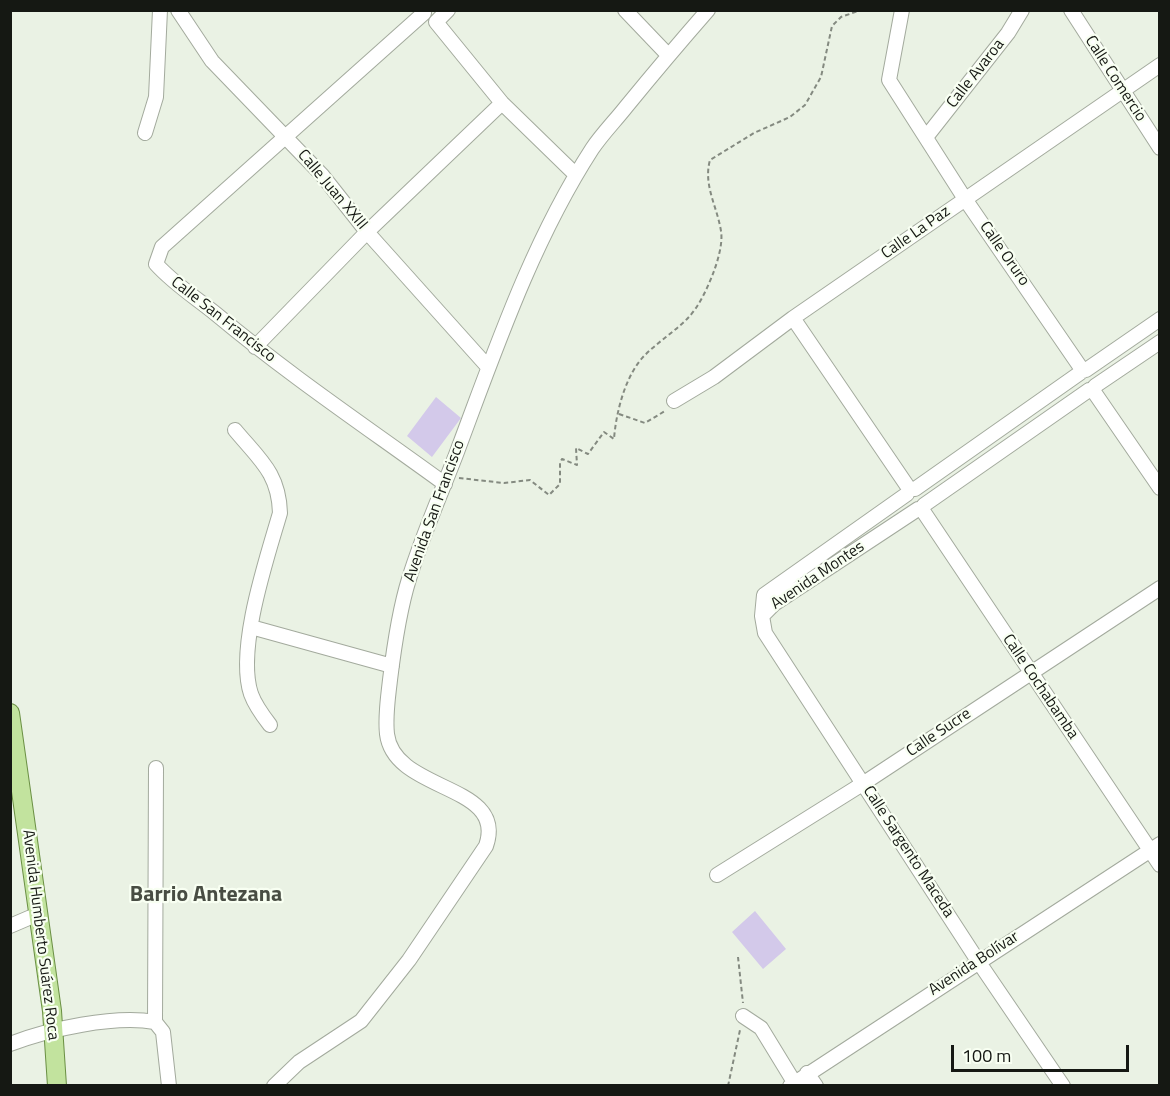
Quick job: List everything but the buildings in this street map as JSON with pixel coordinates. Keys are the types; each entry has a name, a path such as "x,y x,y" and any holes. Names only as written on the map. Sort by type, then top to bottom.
{"main road":[{"name":"Avenida Humberto Suárez Roca","path":"10,713 45,1031 48,1086"},
{"name":"Avenida Humberto Suárez Roca","path":"10,783 31,917 45,1031 57,1086"}],"street":[{"path":"145,133 156,97 160,10"},
{"name":"Calle Juan XXIII","path":"178,10 212,61 322,175 367,232 488,367"},
{"path":"436,22 448,10"},
{"path":"625,10 668,56"},
{"name":"Avenida San Francisco","path":"274,1086 299,1062 361,1021 409,960 486,846 491,831 489,823 477,806 449,788 421,778 406,768 393,753 387,736 392,666 409,580 488,367 552,217 594,147 708,10"},
{"name":"Calle Oruro","path":"902,10 889,80 927,136 965,199 1083,372 1092,372 1097,377 1092,388"},
{"name":"Calle Avaroa","path":"927,136 1008,33 1022,10"},
{"name":"Calle Comercio","path":"1071,10 1160,148"},
{"path":"422,12 436,22 502,103 576,175"},
{"name":"Calle San Francisco","path":"422,12 162,247 156,264 173,283 207,307 255,347 446,481"},
{"name":"Calle La Paz","path":"674,401 714,377 793,318 1160,65"},
{"path":"255,347 367,232 502,103"},
{"path":"793,318 911,491"},
{"name":"Avenida Montes","path":"762,616 764,595 1160,319"},
{"name":"Avenida Montes","path":"762,616 774,604 921,507 1160,342"},
{"path":"1092,388 1160,488"},
{"path":"235,430 273,476 279,496 280,513 251,627 249,661 251,692 270,726"},
{"name":"Calle Cochabamba","path":"911,491 924,493 926,499 921,507 1030,673 1154,847 1160,865"},
{"name":"Calle Sucre","path":"717,874 864,783 1160,588"},
{"name":"Calle Sargento Maceda","path":"762,616 771,643 978,961 1063,1086"},
{"path":"251,627 392,666"},
{"path":"156,768 155,1022 163,1032 170,1086"},
{"name":"Avenida Bolívar","path":"792,1084 1154,847"},
{"path":"10,926 31,917"},
{"path":"743,1016 761,1028 792,1084"},
{"path":"10,1044 45,1031 140,1020 155,1022"},
{"path":"807,1073 816,1086"}],"path":[{"path":"446,481 504,483 530,480 549,495 560,484 562,459 577,465 576,448 588,454 604,432 614,439 615,418 619,414 626,386 638,364 644,356 688,318 715,270 721,237 708,184 707,172 710,160 754,133 790,117 805,105 821,77 832,26 841,17 861,10"},
{"path":"619,414 645,423 661,415 674,401"}],"shaded area":[{"path":"436,397 461,418 432,457 407,436"},
{"path":"755,911 786,949 763,969 732,932"}],"district":[{"name":"Barrio Antezana","path":"206,896"}]}
